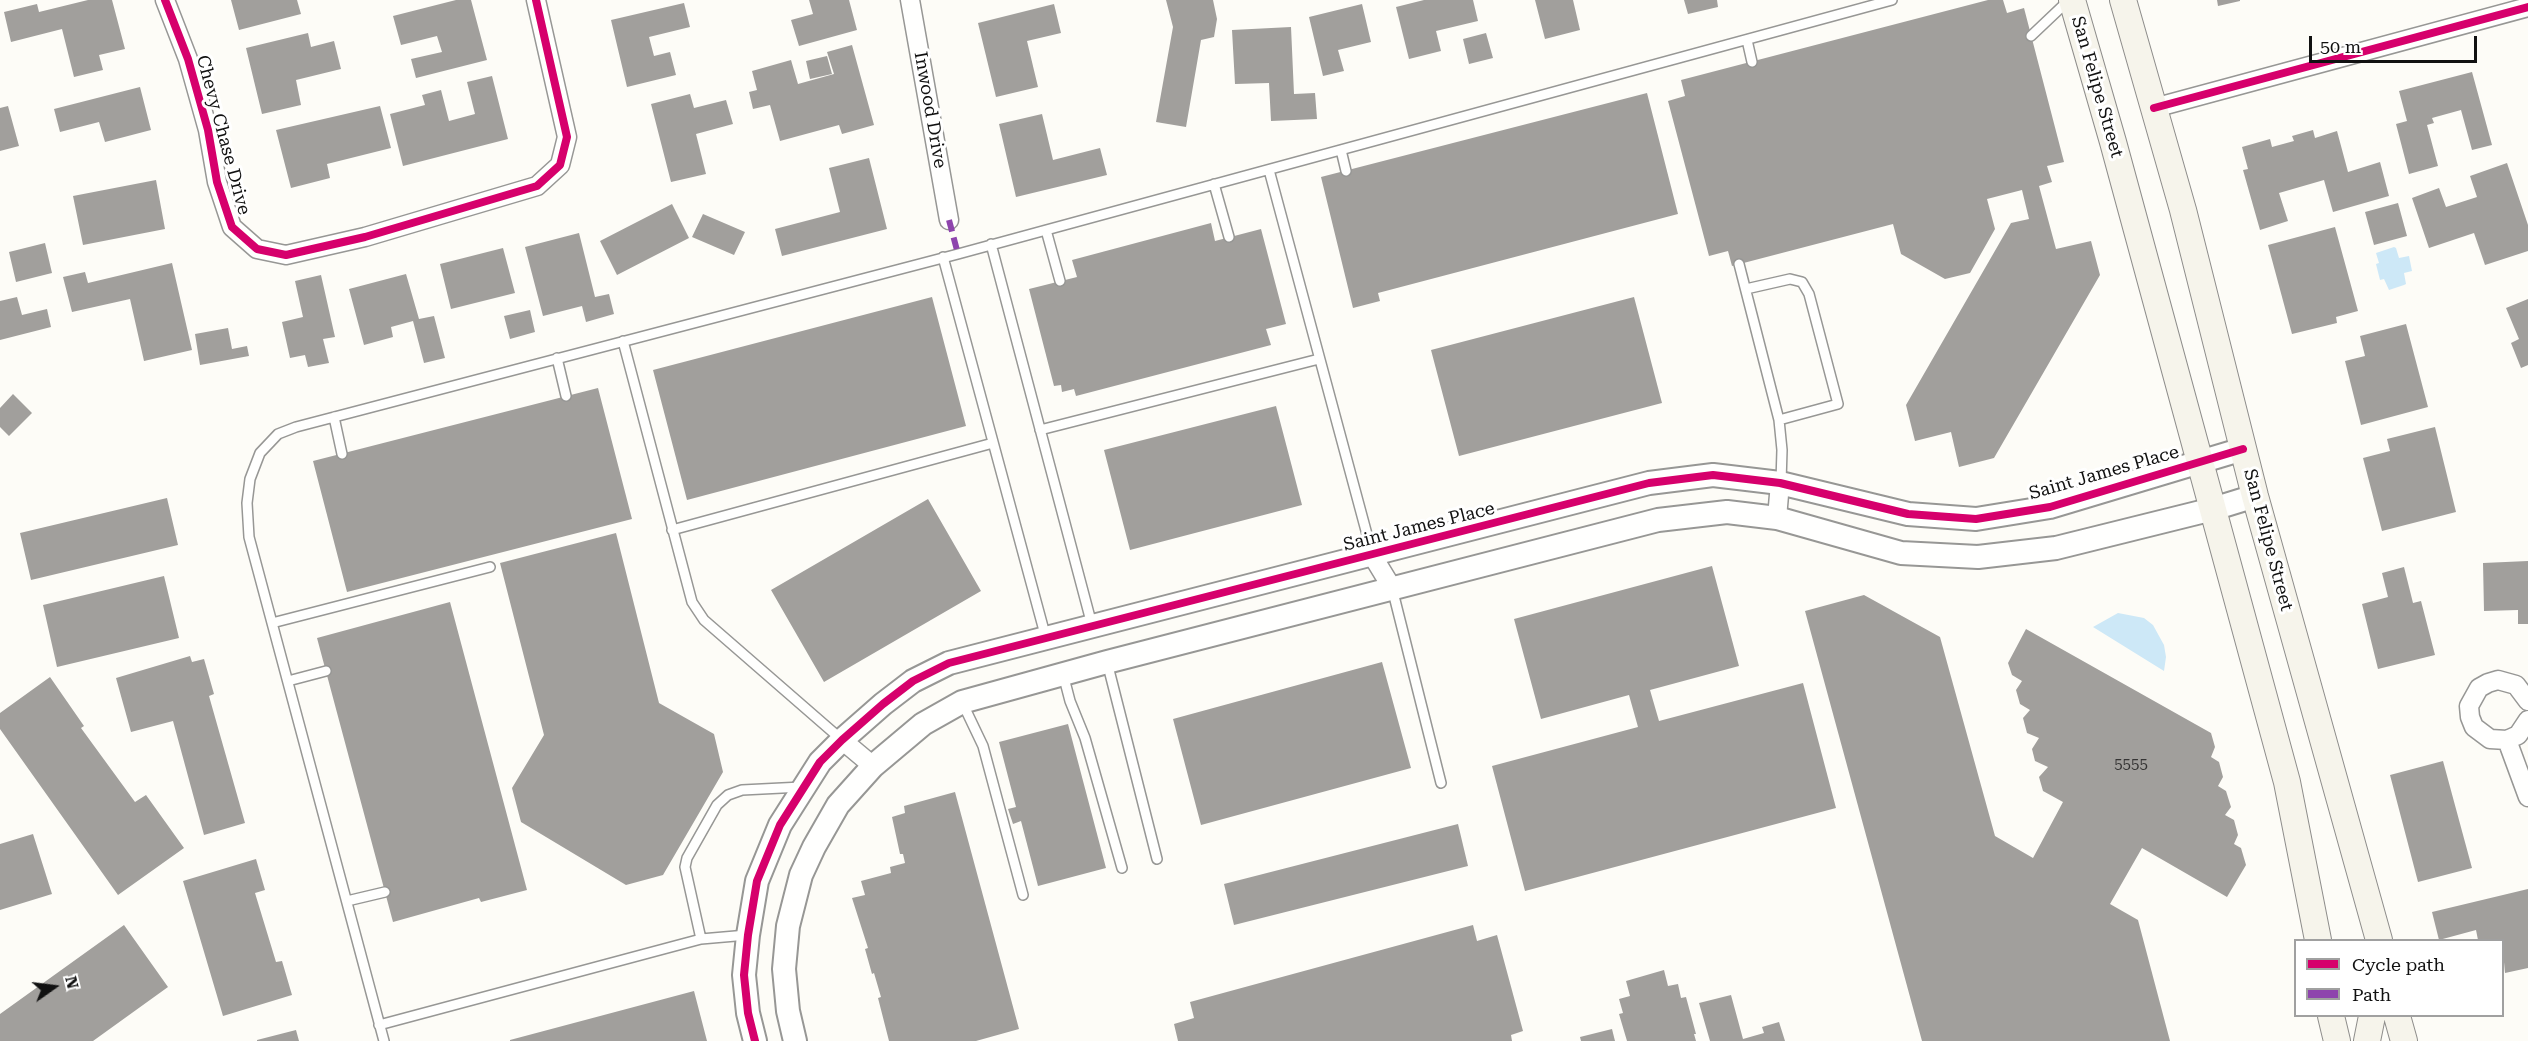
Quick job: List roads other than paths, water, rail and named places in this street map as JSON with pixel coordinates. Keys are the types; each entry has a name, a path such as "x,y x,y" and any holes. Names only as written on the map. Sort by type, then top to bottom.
{"main road":[{"name":"San Felipe Street","path":"2070,0 2200,461 2287,782 2318,939"},
{"name":"San Felipe Street","path":"2123,0 2154,108 2255,496 2379,939"},
{"path":"2363,939 2361,929 2364,881"},
{"path":"2331,1017 2337,1041"},
{"path":"2367,1041 2372,1017"},
{"path":"2397,1017 2404,1041"}],"street":[{"name":"Chevy Chase Drive","path":"165,0 189,59 208,130 217,182 231,227 257,249 286,255 417,222 537,186 560,165 567,137 536,0"},
{"name":"Inwood Drive","path":"910,0 949,220"},
{"path":"2154,108 2528,7"},
{"name":"Saint James Place","path":"755,1041 748,1013 744,975 748,935 757,881 780,825 820,762 842,740 913,681 949,663 1649,483 1713,475 1780,483 1908,514 1976,519 2050,507 2243,449"},
{"path":"1777,518 1780,483"},
{"path":"795,1041 788,1011 784,969 788,926 801,876 814,847 838,805 873,766 923,724 962,702 1107,662 1658,520 1727,512 1777,518 1901,554 1978,556 2056,548 2213,509 2255,496"},
{"name":"Saint James Place","path":"1372,555 1392,588"},
{"path":"2528,701 2516,685 2498,680 2488,682 2479,688 2469,706 2474,727 2490,739 2507,740 2518,735 2528,720"},
{"path":"842,740 873,766"},
{"path":"2507,740 2528,797"}],"lane":[{"path":"384,1041 249,537 247,503 250,479 260,453 278,434 334,417 1046,230 1892,0"},
{"path":"2031,36 2070,0"},
{"path":"1747,40 1752,62"},
{"path":"1341,150 1346,171"},
{"path":"1269,170 1372,555"},
{"path":"1214,184 1229,237"},
{"path":"1046,230 1060,281"},
{"path":"991,244 1092,627"},
{"path":"943,257 1046,638"},
{"path":"1739,264 1779,420 1782,450 1780,483"},
{"path":"1746,290 1790,279 1802,282 1809,294 1838,404 1779,420"},
{"path":"623,341 692,602 704,620 842,740"},
{"path":"557,358 566,396"},
{"path":"1040,430 1319,358"},
{"path":"334,417 342,454"},
{"path":"672,530 993,443"},
{"path":"272,623 490,567"},
{"path":"1392,588 1441,783"},
{"path":"1107,662 1157,859"},
{"path":"288,681 326,670"},
{"path":"1063,674 1122,868"},
{"path":"962,702 983,746 1023,895"},
{"path":"701,939 685,867 687,858 717,805 728,795 742,790 805,786"},
{"path":"347,901 385,892"},
{"path":"379,1024 701,939 748,935"}],"water":[{"path":"2394,247 2399,258 2409,256 2412,271 2404,273 2406,284 2389,290 2384,279 2380,280 2376,253"},
{"path":"2118,613 2144,618 2153,625 2164,645 2166,657 2164,671 2093,627"}]}
